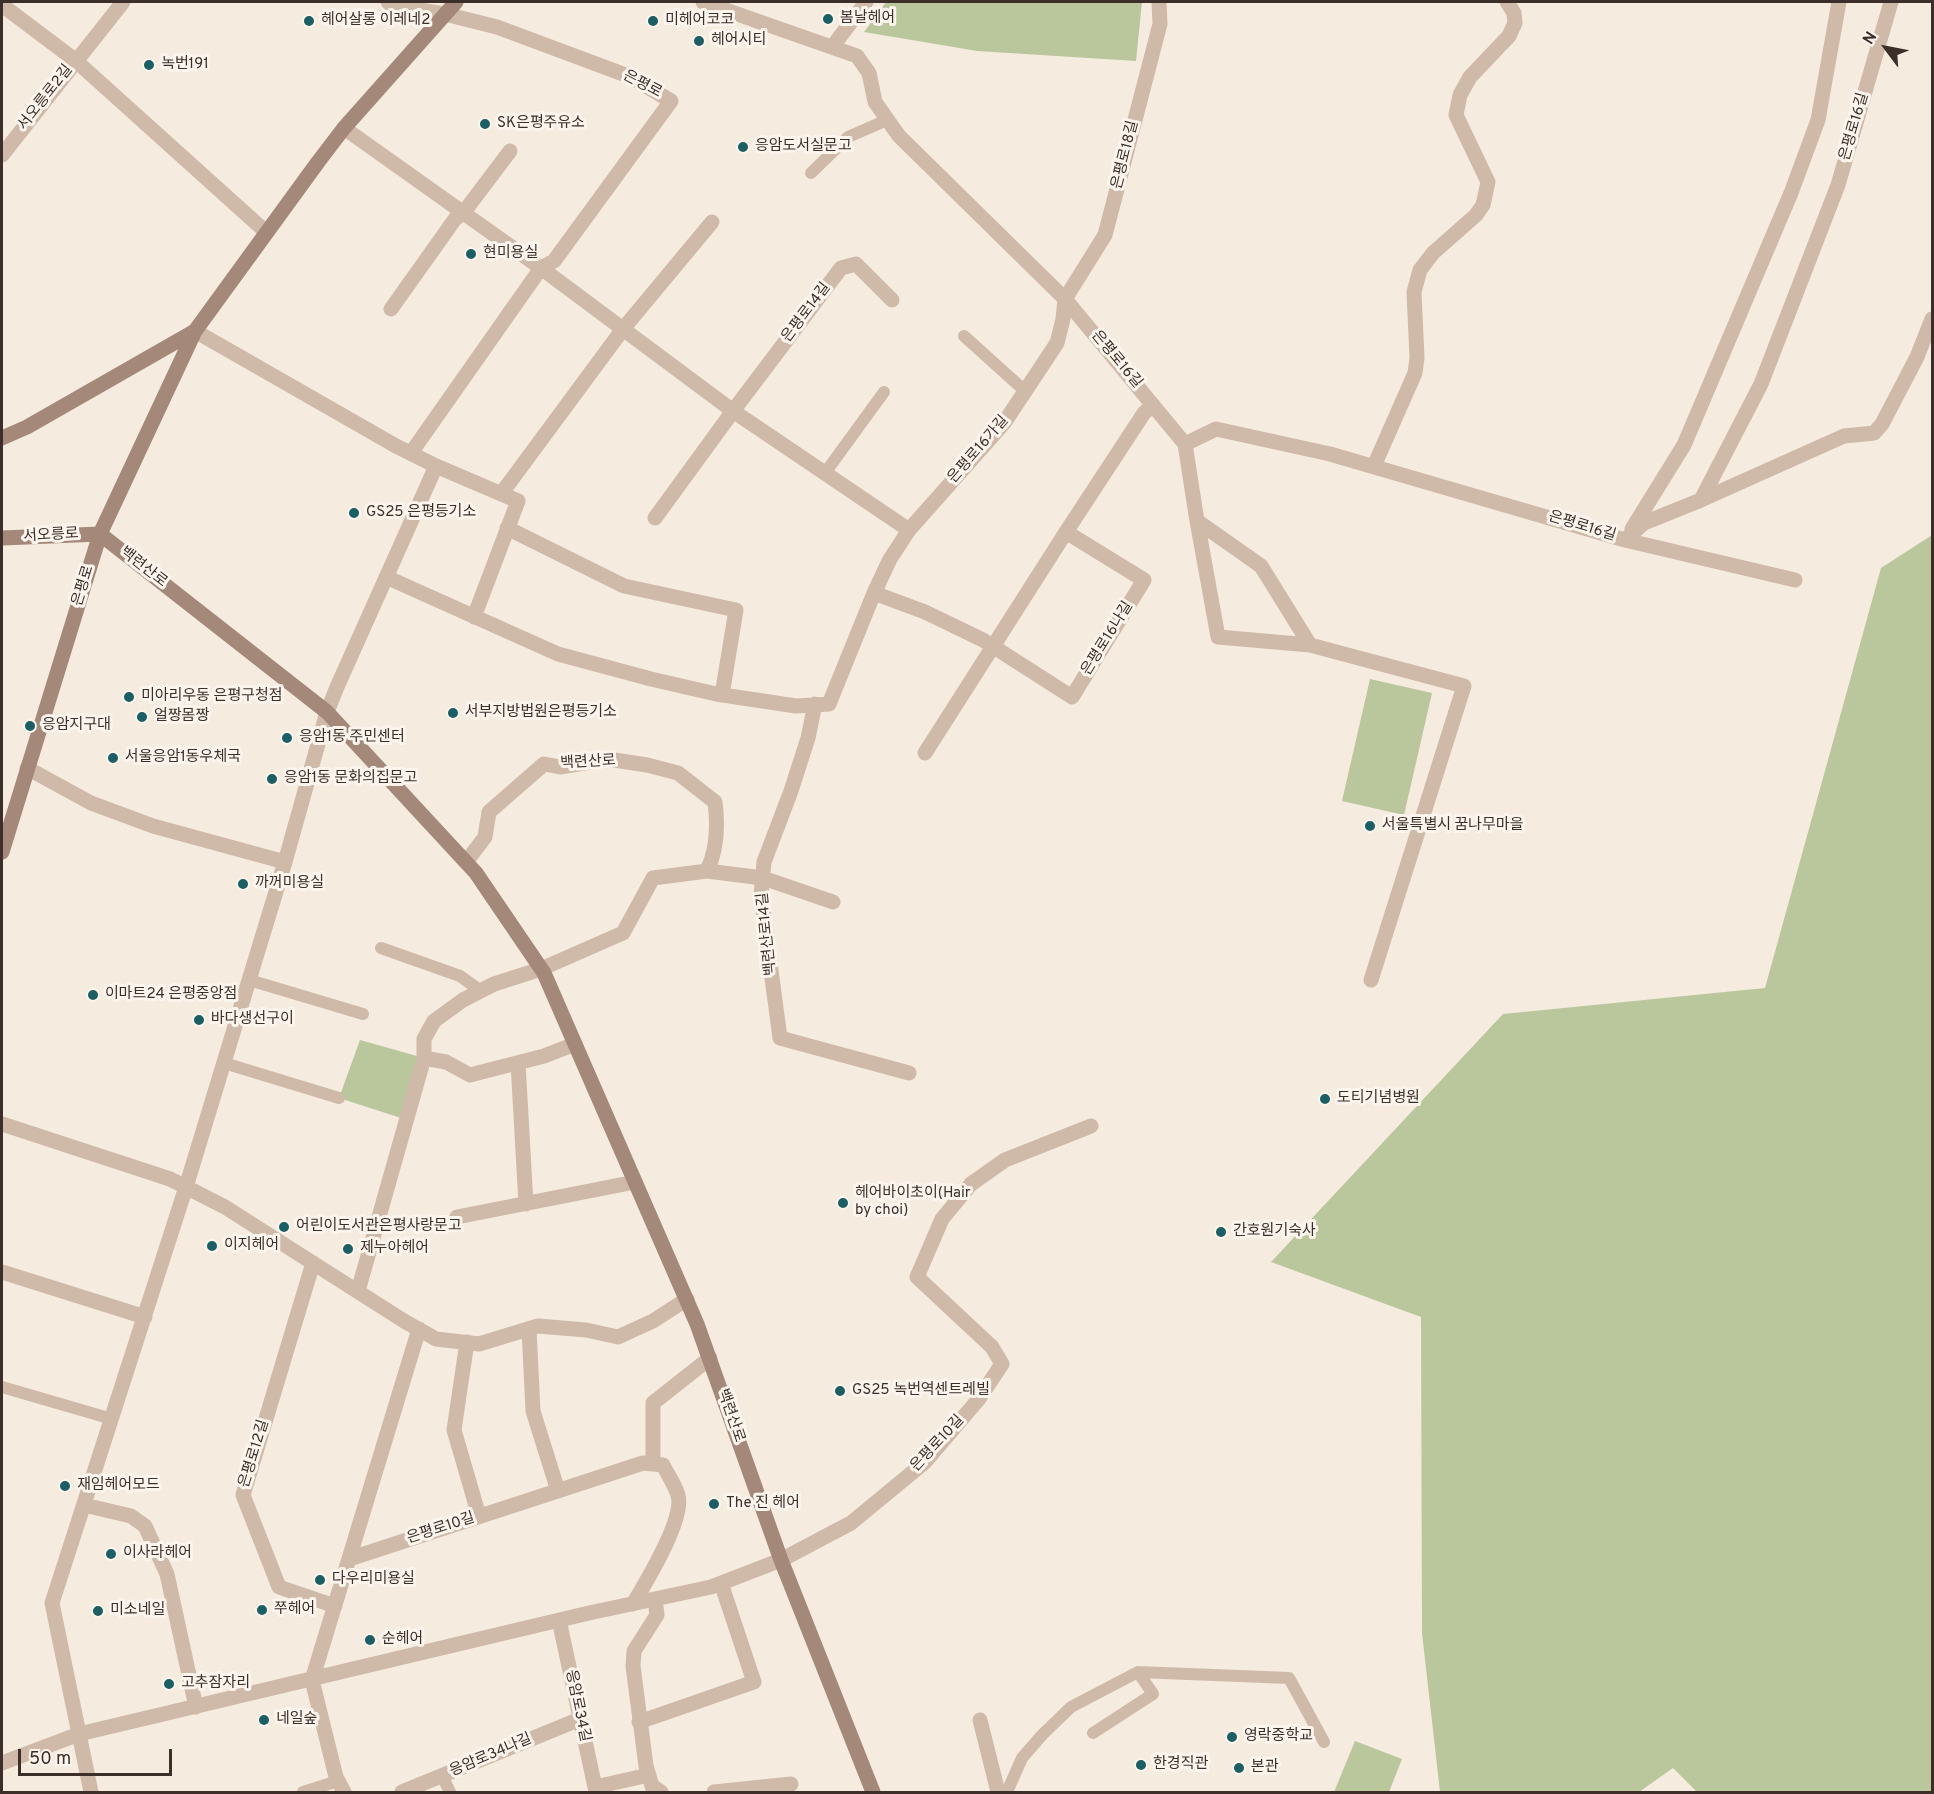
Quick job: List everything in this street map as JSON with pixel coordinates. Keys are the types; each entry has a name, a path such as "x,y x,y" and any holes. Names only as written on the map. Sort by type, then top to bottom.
{"main road":[{"name":"은평로","path":"2,852 100,534 195,331 344,128 456,2"},
{"path":"2,438 27,427 195,331"},
{"name":"서오릉로","path":"2,538 100,534"},
{"name":"백련산로","path":"100,534 327,712 477,873 541,969 687,1299 781,1560 873,1792"}],"street":[{"path":"123,2 75,60 266,232"},
{"path":"388,2 394,6 446,14"},
{"name":"은평로16길","path":"703,2 857,56 869,73 875,102 899,136 1065,299 1185,444 1216,429 1330,454 1625,540 1796,580"},
{"path":"833,46 866,2"},
{"name":"은평로18길","path":"1065,299 1105,235 1160,24 1159,2"},
{"path":"1374,466 1415,373 1417,358 1414,292 1420,270 1433,253 1476,215 1483,205 1488,182 1456,116 1460,95 1470,77 1509,36 1515,23 1514,13 1508,2"},
{"path":"1625,540 1684,445 1791,193 1818,120 1839,2"},
{"name":"은평로16길","path":"1625,540 1644,523 1701,500 1761,384 1834,196 1891,2"},
{"name":"서오릉로2길","path":"2,5 75,60 2,152"},
{"name":"은평로","path":"446,14 497,27 631,77 671,101 554,261 541,268"},
{"path":"344,128 541,268 733,411 909,530"},
{"path":"391,309 455,219 464,212 510,151"},
{"path":"501,494 623,329 712,222"},
{"name":"은평로14길","path":"655,518 841,268 856,264 892,300"},
{"path":"411,453 541,268"},
{"name":"은평로16가길","path":"874,593 890,559 909,530 1004,423 1057,343 1065,299"},
{"path":"1701,500 1844,436 1874,433 1882,424 1917,357 1932,319"},
{"path":"195,331 411,453 518,501 474,617"},
{"path":"925,753 1065,532 1144,413 1153,405"},
{"path":"1185,444 1218,637 1310,645 1464,686 1371,980"},
{"path":"91,1792 52,1603 224,1064 285,862 327,712 436,465"},
{"path":"1197,521 1262,566 1310,645"},
{"path":"507,528 624,586 736,610 722,695"},
{"name":"은평로16나길","path":"874,593 925,612 993,646 1072,697 1144,580 1065,532"},
{"path":"386,577 558,654 722,695 796,706 829,704 874,593"},
{"name":"백련산로14길","path":"815,704 808,738 795,780 764,862 761,895 780,1038 909,1073"},
{"name":"백련산로","path":"466,862 484,837 489,812 544,764 560,767 608,759 678,773 715,802 717,818 713,858 707,871"},
{"path":"27,768 91,803 153,826 285,862"},
{"path":"357,1291 424,1058 424,1039 434,1021 463,1000 494,984 541,969 623,933 653,878 707,871 763,878 833,902"},
{"path":"424,1058 446,1062 470,1075 544,1056 575,1044"},
{"path":"518,1063 526,1204"},
{"path":"2,1124 170,1179 225,1207 436,1339 479,1344 538,1326 586,1329 618,1337 653,1322 687,1299"},
{"name":"은평로10길","path":"2,1763 79,1734 559,1620 711,1587 781,1560 851,1523 925,1462 978,1400 1002,1364 992,1347 917,1277 942,1218 971,1184 1005,1160 1091,1125"},
{"path":"457,1217 635,1182"},
{"name":"은평로12길","path":"314,1263 243,1495 279,1587 335,1606"},
{"path":"2,1272 145,1317"},
{"path":"341,1787 312,1680 419,1329"},
{"path":"529,1329 533,1411 558,1491"},
{"path":"468,1342 454,1430 479,1516"},
{"path":"633,1604 677,1518 679,1496 663,1465 653,1464 653,1403 710,1358"},
{"name":"은평로10길","path":"349,1559 643,1463 653,1464"},
{"path":"84,1505 131,1516 145,1526 167,1574 196,1707"},
{"path":"639,1722 754,1682 722,1583"},
{"path":"655,1599 657,1615 634,1651 633,1666 639,1722 649,1776 652,1786 661,1792"},
{"name":"응암로34길","path":"559,1620 595,1790"},
{"name":"응암로34나길","path":"402,1792 580,1719"},
{"path":"980,1720 998,1792"},
{"path":"595,1790 649,1776"},
{"path":"714,1792 791,1784"}],"lane":[{"path":"811,173 848,137 887,120"},
{"path":"964,336 1025,391"},
{"path":"825,473 884,392"},
{"path":"381,948 460,976 481,991"},
{"path":"249,980 363,1014"},
{"path":"224,1064 339,1098"},
{"path":"2,1387 112,1419"},
{"path":"1093,1734 1153,1694 1138,1672"},
{"path":"1007,1792 1022,1758 1071,1707 1138,1672 1289,1678 1324,1742"},
{"path":"442,1776 450,1792"},
{"path":"303,1792 341,1787"}],"green space":[{"path":"886,2 1142,2 1136,61 977,51 864,32"},
{"path":"1932,535 1932,1792 1697,1792 1673,1768 1639,1792 1440,1792 1422,1633 1421,1317 1271,1262 1503,1014 1765,988 1881,568"},
{"path":"1370,679 1432,693 1404,815 1342,801"},
{"path":"360,1040 417,1056 401,1118 339,1098"},
{"path":"1355,1741 1402,1759 1389,1792 1334,1792"}],"place":[{"name":"봄날헤어","path":"828,19"},
{"name":"헤어살롱 이레네2","path":"309,21"},
{"name":"미헤어코코","path":"653,21"},
{"name":"헤어시티","path":"699,41"},
{"name":"녹번191","path":"149,65"},
{"name":"SK은평주유소","path":"485,124"},
{"name":"응암도서실문고","path":"743,147"},
{"name":"현미용실","path":"471,254"},
{"name":"GS25 은평등기소","path":"354,513"},
{"name":"미아리우동 은평구청점","path":"129,697"},
{"name":"서부지방법원은평등기소","path":"453,713"},
{"name":"얼짱몸짱","path":"142,717"},
{"name":"응암지구대","path":"30,726"},
{"name":"응암1동 주민센터","path":"287,738"},
{"name":"서울응암1동우체국","path":"113,758"},
{"name":"응암1동 문화의집문고","path":"272,779"},
{"name":"서울특별시 꿈나무마을","path":"1370,826"},
{"name":"까꺼미용실","path":"243,884"},
{"name":"이마트24 은평중앙점","path":"93,995"},
{"name":"바다생선구이","path":"199,1020"},
{"name":"도티기념병원","path":"1325,1099"},
{"name":"헤어바이초이(Hair by choi)","path":"843,1203"},
{"name":"어린이도서관은평사랑문고","path":"284,1227"},
{"name":"간호원기숙사","path":"1221,1232"},
{"name":"이지헤어","path":"212,1246"},
{"name":"제누아헤어","path":"348,1249"},
{"name":"GS25 녹번역센트레빌","path":"840,1391"},
{"name":"재임헤어모드","path":"65,1486"},
{"name":"The 진 헤어","path":"714,1504"},
{"name":"이사라헤어","path":"111,1554"},
{"name":"다우리미용실","path":"320,1580"},
{"name":"쭈헤어","path":"262,1610"},
{"name":"미소네일","path":"98,1611"},
{"name":"순헤어","path":"370,1640"},
{"name":"고추잠자리","path":"169,1684"},
{"name":"네일숲","path":"264,1720"},
{"name":"영락중학교","path":"1232,1737"},
{"name":"한경직관","path":"1141,1765"},
{"name":"본관","path":"1239,1768"}]}
